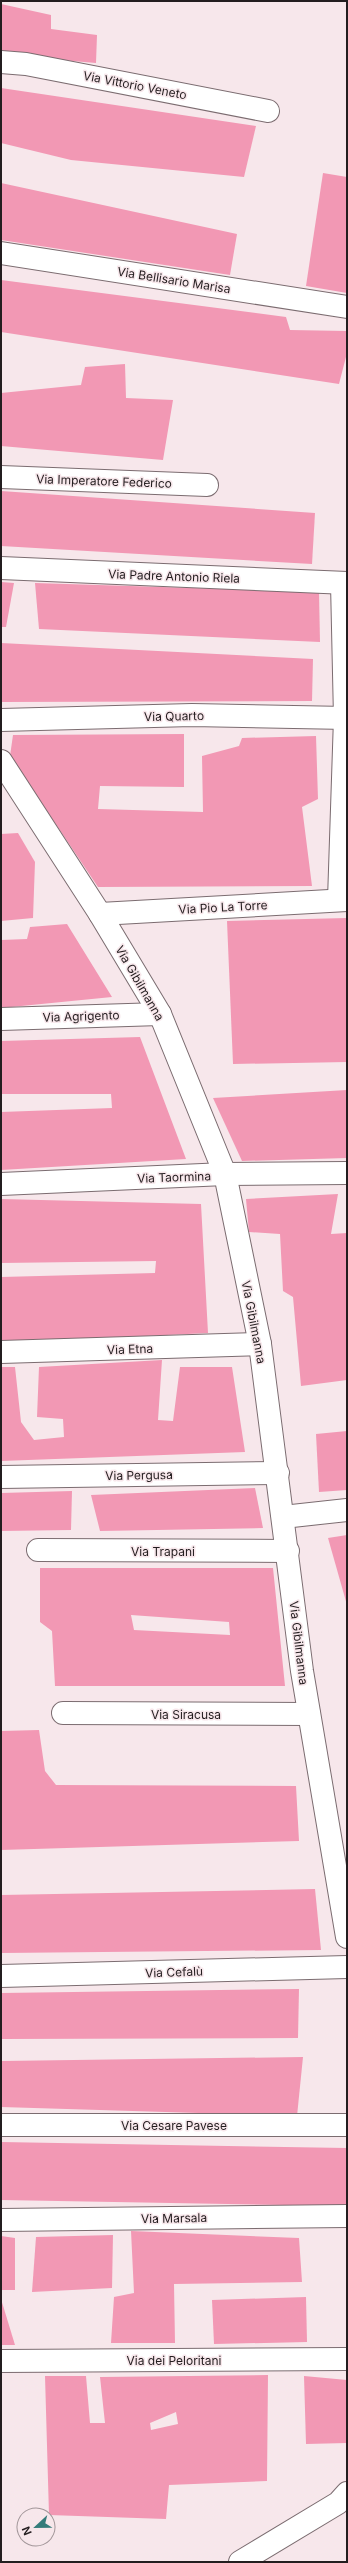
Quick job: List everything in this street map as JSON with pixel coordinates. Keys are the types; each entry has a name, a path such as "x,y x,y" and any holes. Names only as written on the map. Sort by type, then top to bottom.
{"street":[{"name":"Via Vittorio Veneto","path":"1,62 26,64 268,112"},
{"name":"Via Bellisario Marisa","path":"1,253 347,307"},
{"name":"Via Imperatore Federico","path":"1,477 207,485"},
{"name":"Via Padre Antonio Riela","path":"1,568 345,583"},
{"path":"343,900 346,718 345,583"},
{"name":"Via Quarto","path":"1,720 192,715 346,718"},
{"name":"Via Gibilmanna","path":"1,761 100,914 160,1014 225,1174 260,1344 309,1714 347,1937"},
{"name":"Via Pio La Torre","path":"100,914 343,900"},
{"name":"Via Agrigento","path":"1,1019 160,1014"},
{"name":"Via Taormina","path":"1,1184 225,1174 347,1173"},
{"name":"Via Etna","path":"1,1352 260,1344"},
{"name":"Via Pergusa","path":"1,1477 278,1474"},
{"path":"283,1517 347,1510"},
{"name":"Via Trapani","path":"38,1550 288,1551"},
{"name":"Via Siracusa","path":"63,1713 309,1714"},
{"name":"Via Cefalù","path":"1,1976 347,1967"},
{"name":"Via Cesare Pavese","path":"1,2125 347,2125"},
{"name":"Via Marsala","path":"1,2220 347,2216"},
{"name":"Via dei Peloritani","path":"1,2361 347,2359"},
{"path":"240,2562 338,2503 347,2493"}],"building":[{"path":"1,4 51,15 51,29 97,35 96,63 1,55"},
{"path":"1,88 256,126 244,177 71,160 1,143"},
{"path":"323,173 347,177 347,293 306,286"},
{"path":"1,183 237,234 230,275 1,240"},
{"path":"1,280 286,317 290,330 347,331 347,353 339,384 1,332"},
{"path":"125,364 126,398 173,400 163,460 1,446 1,393 81,385 85,367"},
{"path":"1,491 315,513 312,564 1,546"},
{"path":"1,582 14,583 6,627 1,627"},
{"path":"35,583 319,592 320,642 39,629"},
{"path":"1,643 313,659 312,701 1,702"},
{"path":"184,734 184,787 100,786 98,809 203,812 202,756 239,746 242,738 316,736 318,799 302,807 312,886 98,887 10,756 13,735"},
{"path":"18,833 35,862 33,918 1,921 1,834"},
{"path":"347,918 347,1062 233,1064 227,921"},
{"path":"67,924 112,997 1,1008 1,940 27,939 30,927"},
{"path":"140,1037 186,1159 1,1170 1,1112 112,1108 111,1094 1,1094 1,1041"},
{"path":"347,1090 347,1158 242,1161 213,1098"},
{"path":"338,1194 331,1234 347,1233 347,1380 301,1386 293,1297 283,1291 280,1234 249,1232 246,1199"},
{"path":"1,1199 201,1204 208,1333 1,1343 1,1277 155,1273 156,1261 1,1263"},
{"path":"162,1360 158,1420 173,1421 180,1367 232,1367 245,1452 1,1461 1,1367 15,1367 21,1422 34,1440 64,1437 63,1419 37,1417 39,1367"},
{"path":"347,1431 347,1490 319,1492 316,1434"},
{"path":"255,1488 263,1528 100,1531 91,1495"},
{"path":"72,1491 71,1530 1,1531 1,1493"},
{"path":"347,1535 347,1605 328,1538"},
{"path":"40,1568 273,1568 285,1686 55,1686 52,1631 40,1622","holes":["131,1615 229,1622 230,1635 134,1630"]},
{"path":"39,1730 45,1771 56,1785 296,1786 299,1841 1,1850 1,1731"},
{"path":"315,1889 321,1950 1,1953 1,1895"},
{"path":"299,1989 298,2038 1,2039 1,1993"},
{"path":"303,2057 297,2116 1,2107 1,2061"},
{"path":"1,2142 347,2148 347,2206 1,2200"},
{"path":"131,2231 299,2238 302,2282 174,2284 175,2343 111,2343 114,2297 134,2293"},
{"path":"113,2235 112,2288 32,2292 36,2237"},
{"path":"1,2236 15,2238 15,2290 1,2290"},
{"path":"306,2297 307,2342 214,2344 212,2300"},
{"path":"1,2299 15,2345 1,2345"},
{"path":"268,2375 267,2481 169,2485 166,2519 56,2515 56,2507 49,2507 45,2376 86,2376 90,2423 105,2423 100,2377","holes":["176,2412 178,2424 151,2430 150,2423"]},
{"path":"304,2376 347,2380 347,2443 306,2444"}]}
